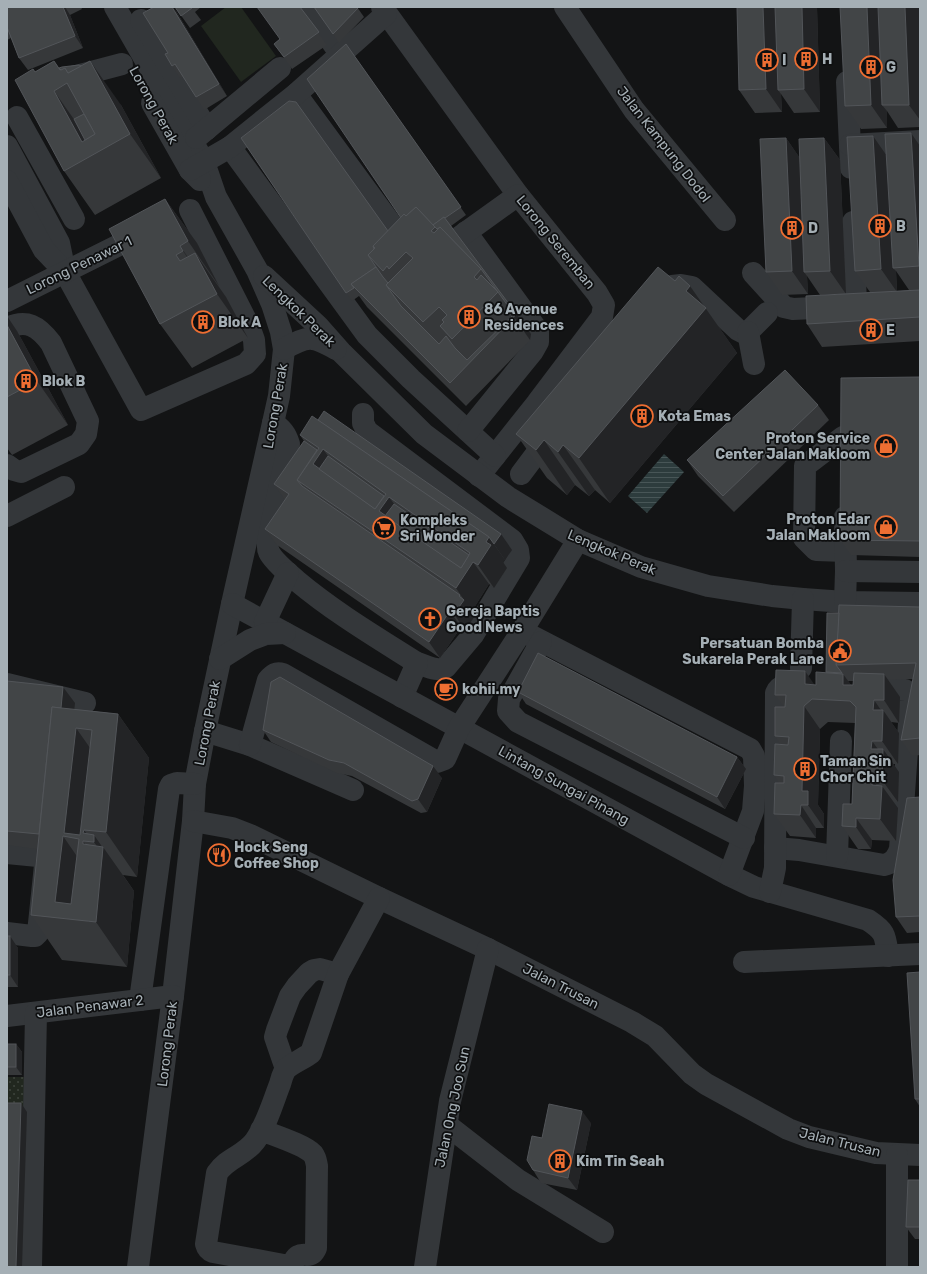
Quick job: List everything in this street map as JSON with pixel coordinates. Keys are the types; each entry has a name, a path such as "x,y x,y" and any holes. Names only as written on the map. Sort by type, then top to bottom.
{"street":[{"path":"307,7 341,54"},
{"name":"Jalan Kampung Dodol","path":"564,7 634,110 725,220"},
{"path":"197,166 230,147 296,94 341,54 384,10"},
{"name":"Lorong Seremban","path":"384,10 518,195 597,293 604,305 602,317 479,476"},
{"name":"Lorong Perak","path":"119,13 199,135 197,166"},
{"name":"Lorong Perak","path":"119,13 125,54 216,197 257,270 272,304 281,332 284,349 279,396 274,423 232,604 195,784 193,821 173,996 138,1267"},
{"path":"847,60 856,305"},
{"path":"50,86 63,80 122,64"},
{"path":"199,135 280,68"},
{"path":"296,94 426,261 518,195"},
{"path":"37,106 12,119 74,219"},
{"path":"850,145 920,141"},
{"path":"7,146 59,243 65,272"},
{"path":"230,147 367,335 411,379 495,456"},
{"path":"7,181 44,250 65,272 141,410 246,364 255,354 254,340 249,326 190,210"},
{"name":"Lorong Penawar 1","path":"7,301 216,197"},
{"path":"466,232 538,331 538,342 533,351 468,431"},
{"name":"Lengkok Perak","path":"257,270 318,326 341,352 424,434 508,497 578,540 641,567 708,586 772,596 803,599 845,602 920,603"},
{"path":"753,273 784,307 793,309 877,305"},
{"path":"651,308 666,289 672,286 681,285 692,287 738,330 744,333 748,332 768,313"},
{"path":"350,313 370,300"},
{"path":"7,328 18,323 33,326 44,334 51,342 88,422 86,434 79,444 22,472 14,470 7,465"},
{"path":"748,332 754,364"},
{"name":"Lengkok Perak","path":"284,349 308,338 319,340 341,352"},
{"path":"390,401 411,379"},
{"path":"521,474 556,427 532,409"},
{"path":"274,423 287,435 289,444 267,548 269,553 288,573 317,597 355,623 417,662 438,669 444,669 472,635 519,558 518,550 512,540 366,431 363,423 363,414"},
{"path":"843,460 844,416"},
{"path":"843,437 805,466 804,538 816,550 846,561 920,572"},
{"path":"7,516 64,487"},
{"path":"844,498 846,561 845,602"},
{"path":"250,745 268,680 272,675 277,673 283,674 437,762 445,759 459,728 522,631 578,540"},
{"path":"264,622 288,573"},
{"path":"801,668 803,599"},
{"name":"Lintang Sungai Pinang","path":"232,604 729,875 754,887 868,920 880,928 886,940 888,956"},
{"path":"522,631 750,749 754,756 754,811 729,875"},
{"path":"220,659 250,640 266,634 285,633"},
{"path":"542,642 509,700 508,711 518,722 744,838"},
{"path":"402,697 417,662"},
{"path":"7,684 85,703"},
{"path":"770,892 775,868 776,693 778,689 785,686 817,686"},
{"path":"775,848 799,850 884,865 895,860 899,854 911,695 905,690 848,687"},
{"path":"205,731 250,745 353,790"},
{"path":"837,856 841,742"},
{"path":"140,1000 169,789 171,785 177,783 195,784"},
{"name":"Jalan Trusan","path":"193,821 232,828 250,835 488,949 632,1022 655,1036 692,1074 706,1084 788,1129 809,1137 876,1153 920,1155"},
{"path":"7,853 38,856 42,858 45,865 38,933 35,936 7,933"},
{"path":"261,1130 305,1148 312,1153 316,1159 316,1248 311,1254 300,1255 297,1257 289,1266 213,1252 207,1248 206,1244 218,1173 227,1161 249,1148 261,1130 286,1069 306,1057 311,1052 338,974 379,898"},
{"name":"Jalan Ong Joo Sun","path":"424,1267 450,1101 488,949"},
{"path":"744,962 920,954"},
{"path":"286,1069 275,1037 290,996 309,973 314,970 320,969 338,974"},
{"name":"Jalan Penawar 2","path":"7,1016 173,996"},
{"path":"31,1267 36,1013"},
{"path":"447,1125 518,1180 602,1232"},
{"path":"897,1155 897,1267"}],"shaded area":[{"path":"226,7 241,7 276,56 241,82 201,26"},
{"path":"664,454 684,472 647,513 628,496"},
{"path":"7,1077 25,1077 27,1112 7,1111"}],"building":[{"path":"7,7 63,7 75,36 19,58 7,27"},
{"path":"154,7 172,7 219,84 196,97 175,64 172,66 165,54 168,53 143,13"},
{"path":"175,7 191,7 192,8 181,16"},
{"path":"257,7 300,7 319,32 284,57 274,44 280,39"},
{"path":"314,7 357,7 358,8 333,34"},
{"path":"737,7 763,7 766,89 739,90"},
{"path":"775,7 802,7 804,89 778,90"},
{"path":"840,7 867,7 871,105 845,106"},
{"path":"878,7 905,7 909,105 882,105"},
{"path":"346,44 461,207 433,225 416,207 406,216 404,214 401,218 307,79"},
{"path":"54,61 60,70 65,68 68,73 90,61 130,134 64,171 15,80 33,69 35,72","holes":["67,83 95,134 82,142 54,91"]},
{"path":"81,66 68,73 65,68 61,70 59,68 62,67"},
{"path":"289,101 296,102 388,231 373,246 374,249 368,255 376,267 351,284 354,288 346,293 241,138"},
{"path":"84,114 95,134 85,140 74,119"},
{"path":"911,133 919,266 893,268 885,134"},
{"path":"873,136 881,269 855,271 847,137"},
{"path":"786,138 792,271 766,272 760,139"},
{"path":"824,138 830,271 804,272 799,139"},
{"path":"165,199 188,241 180,246 183,251 176,255 180,261 195,253 217,294 160,324 109,229"},
{"path":"416,207 435,227 431,231 434,233 440,227 481,269 474,277 477,280 481,275 498,292 452,339 440,326 444,322 442,320 447,315 439,307 423,322 386,285 413,258 406,252 389,269 387,266 383,271 368,255 375,248 373,246 404,214 406,216"},
{"path":"444,217 515,312 514,317 450,383 351,284 376,267 388,283 386,285 401,306 439,344 446,336 467,360 514,314 481,269 440,227 437,229 433,225"},
{"path":"658,267 675,281 679,276 690,286 686,291 706,308 579,458 563,445 558,452 544,440 536,450 516,434"},
{"path":"920,290 920,317 807,324 806,296"},
{"path":"7,325 37,381 7,397"},
{"path":"785,370 818,405 723,496 687,460"},
{"path":"920,377 920,541 840,540 841,378"},
{"path":"324,411 501,534 494,544 489,537 318,420"},
{"path":"312,416 489,537 486,542 491,545 478,565 473,562 456,588 297,480 319,448 300,435","holes":["323,449 386,494 375,509 313,464","389,497 470,553 461,568 379,511"]},
{"path":"304,441 317,450 297,480 302,486 460,595 459,596 464,600 454,614 450,611 429,642 265,529 289,494 274,484"},
{"path":"328,456 384,496 375,509 319,469"},
{"path":"394,504 469,555 461,568 385,516"},
{"path":"839,605 920,607 920,738 901,740 916,663 836,665"},
{"path":"827,613 839,613 836,665 842,673 826,672"},
{"path":"538,653 737,757 717,797 518,692"},
{"path":"776,670 805,671 805,684 816,685 816,672 843,674 843,685 853,685 854,673 884,674 884,700 874,700 873,710 883,710 882,741 872,741 871,749 883,749 882,780 872,779 872,785 882,786 880,819 856,818 856,827 842,826 843,804 852,804 856,707 850,701 812,699 804,706 802,791 808,791 808,805 801,805 800,815 774,814 775,783 784,783 784,776 774,775 775,744 788,745 789,737 775,736 775,707 785,707 786,695 775,695"},
{"path":"280,677 433,766 418,799 412,801 344,763 329,760 263,730 271,682"},
{"path":"7,681 63,687 61,708 52,707 39,834 7,831"},
{"path":"52,707 118,714 106,832 84,830 83,833 94,835 94,842 83,841 83,844 103,847 96,922 31,915","holes":["76,728 92,730 80,835 64,833","63,836 79,839 71,904 55,902"]},
{"path":"920,797 920,916 896,917 893,880 907,798"},
{"path":"7,936 10,936 10,975 7,975"},
{"path":"920,972 920,1099 915,1099 907,973"},
{"path":"7,1044 16,1044 16,1067 7,1067"},
{"path":"7,1103 21,1103 16,1267 7,1267"},
{"path":"549,1104 582,1111 568,1178 533,1170 527,1160 532,1136 542,1138"},
{"path":"908,1180 920,1180 920,1227 906,1227"}],"place":[{"name":"H","path":"806,59"},
{"name":"I","path":"767,60"},
{"name":"G","path":"871,67"},
{"name":"B","path":"880,226"},
{"name":"D","path":"792,228"},
{"name":"86 Avenue Residences","path":"469,317"},
{"name":"Blok A","path":"203,322"},
{"name":"E","path":"871,330"},
{"name":"Blok B","path":"26,381"},
{"name":"Kota Emas","path":"642,416"},
{"name":"Proton Service Center Jalan Makloom","path":"886,446"},
{"name":"Proton Edar Jalan Makloom","path":"886,527"},
{"name":"Kompleks Sri Wonder","path":"384,528"},
{"name":"Gereja Baptis Good News","path":"430,619"},
{"name":"Persatuan Bomba Sukarela Perak Lane","path":"840,651"},
{"name":"kohii.my","path":"446,689"},
{"name":"Taman Sin Chor Chit","path":"805,769"},
{"name":"Hock Seng Coffee Shop","path":"219,855"},
{"name":"Kim Tin Seah","path":"560,1161"}]}
